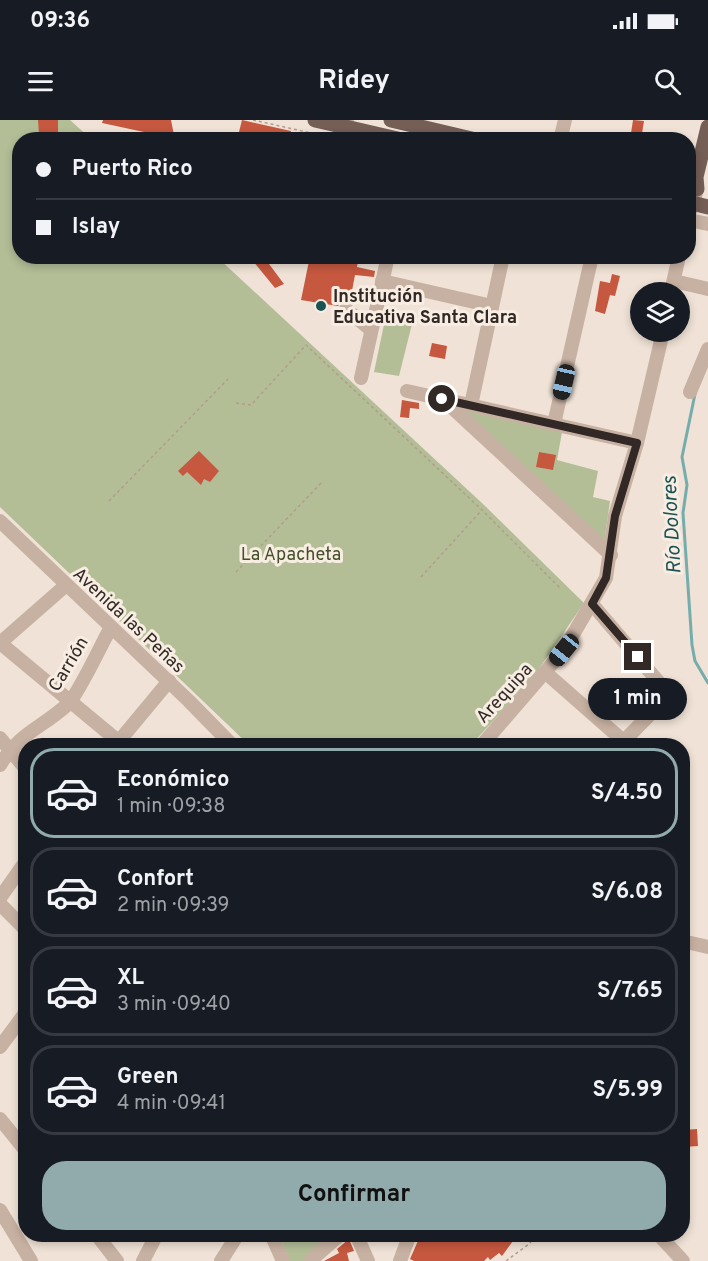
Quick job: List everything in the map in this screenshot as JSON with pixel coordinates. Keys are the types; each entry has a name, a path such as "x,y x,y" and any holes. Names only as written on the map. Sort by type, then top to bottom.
{"main road":[{"path":"315,120 363,132"},
{"path":"391,120 442,132"},
{"path":"696,177 708,127"},
{"path":"696,200 708,167"}],"street":[{"path":"696,204 708,224"},
{"path":"361,378 386,264"},
{"path":"471,405 502,264"},
{"path":"554,424 590,264"},
{"path":"674,282 677,264"},
{"path":"382,281 492,306"},
{"path":"690,287 708,289"},
{"path":"346,309 371,330"},
{"name":"Arequipa","path":"492,738 564,650 606,578 615,516 637,443 661,342"},
{"path":"690,392 708,349"},
{"path":"406,391 637,443"},
{"path":"442,399 611,555"},
{"name":"Avenida las Peñas","path":"0,521 65,586 169,681 225,738"},
{"path":"65,586 0,643 113,738"},
{"path":"592,604 668,693 668,696 629,738"},
{"name":"Carrión","path":"21,738 70,702 111,627"},
{"path":"546,673 617,738"},
{"path":"125,738 169,681"},
{"path":"0,738 18,760"},
{"name":"Carrión","path":"0,765 18,741"},
{"path":"0,898 18,872"},
{"path":"0,904 18,922"},
{"path":"690,942 708,947"},
{"path":"0,1047 18,1023"},
{"path":"0,1119 18,1140"},
{"path":"0,1210 18,1240"},
{"path":"19,1242 31,1261"},
{"path":"102,1242 117,1261"},
{"path":"143,1261 153,1242"},
{"path":"221,1261 233,1242"},
{"path":"275,1242 283,1261"},
{"path":"310,1261 332,1242"},
{"path":"360,1242 368,1261"},
{"path":"400,1261 407,1242"},
{"path":"665,1242 683,1261"}],"path":[{"path":"253,120 307,132"},
{"path":"236,403 251,405 306,345 482,510 561,589"},
{"path":"109,501 228,379"},
{"path":"236,572 321,483"},
{"path":"421,577 482,510"},
{"path":"506,1261 531,1242"}],"green space":[{"name":"La Apacheta","path":"0,120 70,120 83,132 12,132 12,264 225,264 483,504 584,603 532,679 477,738 242,738 0,507"},
{"path":"386,315 413,320 399,376 374,372"},
{"path":"452,405 562,432 557,460 598,471 593,497 610,501 604,544"},
{"path":"282,1242 325,1242 305,1261 290,1261"}],"building":[{"path":"38,120 58,120 58,132 39,132"},
{"path":"103,120 171,120 173,132 144,132 102,123"},
{"path":"242,120 291,131 291,132 239,132"},
{"path":"633,120 644,121 642,132 631,132"},
{"path":"256,264 269,264 284,284 275,288"},
{"path":"308,264 358,264 357,267 375,271 374,277 355,275 350,301 342,301 338,306 301,300"},
{"path":"612,274 620,276 615,296 610,295 605,314 595,311 600,281 610,283"},
{"path":"432,343 447,346 445,359 429,356"},
{"path":"402,400 419,403 419,409 410,408 409,418 400,417"},
{"path":"199,451 219,471 210,482 204,479 201,485 187,472 183,476 178,471"},
{"path":"539,452 556,455 553,470 536,467"},
{"path":"697,1129 698,1146 690,1147 690,1130"},
{"path":"345,1242 350,1242 354,1251 347,1253 349,1261 324,1261 339,1253 337,1249"},
{"path":"417,1242 512,1242 502,1256 499,1253 490,1260 488,1257 484,1261 414,1261 410,1259"}],"waterway":[{"name":"Río Dolores","path":"695,394 682,457 687,485 683,513 692,645 695,661 708,683"}],"place":[{"name":"Institución Educativa Santa Clara","path":"321,306"}],"route":[{"path":"442,399 637,443 615,516 606,578 592,604 638,657"}]}
